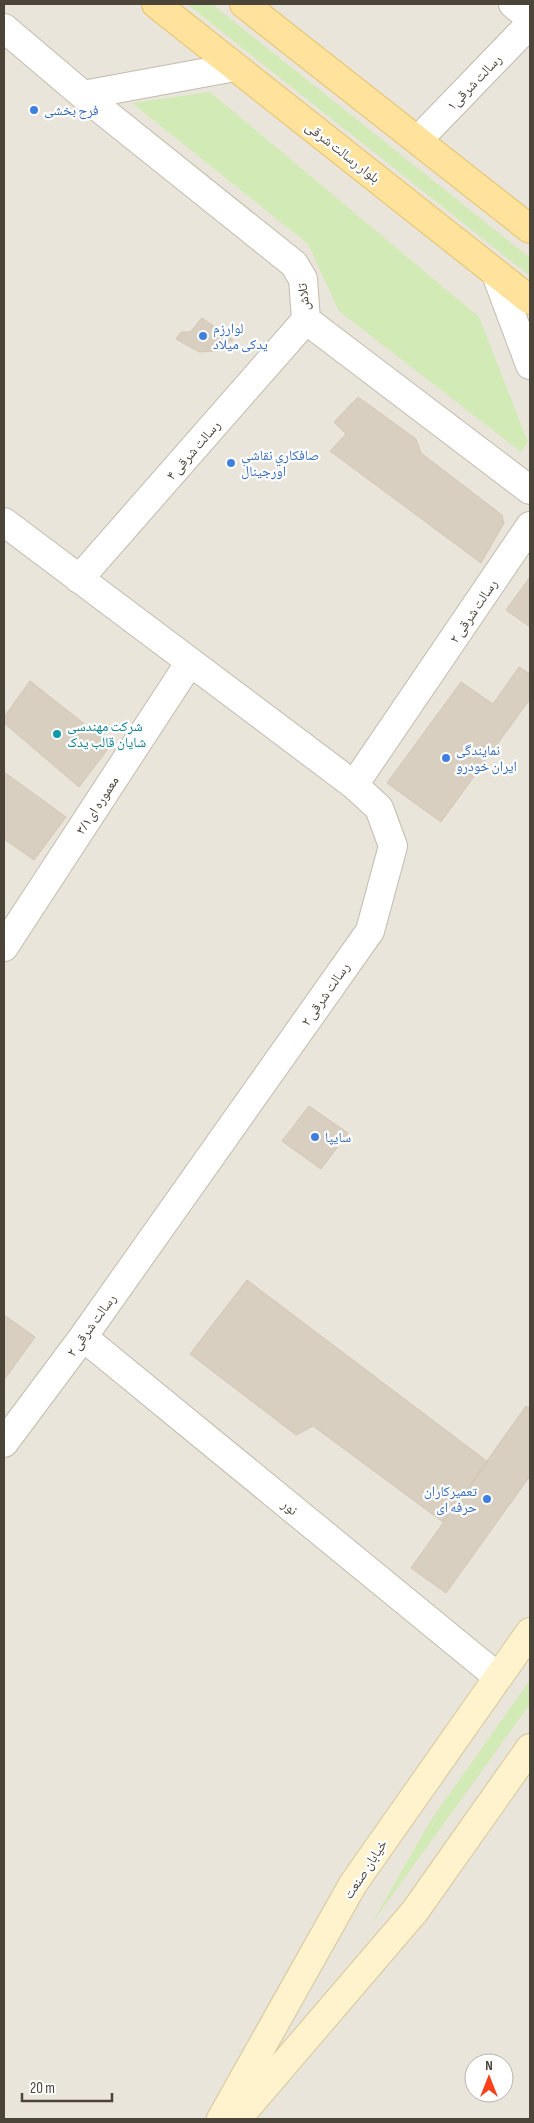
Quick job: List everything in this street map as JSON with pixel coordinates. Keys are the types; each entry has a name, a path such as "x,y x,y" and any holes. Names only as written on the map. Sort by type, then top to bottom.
{"main road":[{"name":"بلوار رسالت شرقی","path":"156,4 530,300"},
{"path":"244,4 530,229"},
{"name":"خیابان صنعت","path":"221,2119 353,1884 530,1632"},
{"path":"237,2119 415,1911 530,1748"}],"street":[{"path":"513,4 530,18"},
{"name":"رسالت شرقی۱","path":"418,140 530,24"},
{"name":"تلاش","path":"4,28 83,95 294,264 303,279 306,320 530,490"},
{"path":"83,95 235,67"},
{"path":"496,274 530,365"},
{"name":"رسالت شرقی ۴","path":"79,579 306,320"},
{"path":"4,522 354,785"},
{"name":"رسالت شرقی ۲","path":"4,1443 83,1337 370,931 393,846 379,808 354,785 530,526"},
{"name":"معموره ای۳/۱","path":"4,947 190,662"},
{"name":"نور","path":"83,1337 498,1678"}],"shaded area":[{"path":"4,4 530,4 530,2119 4,2119"}],"green space":[{"path":"187,4 212,4 530,258 530,276"},
{"path":"210,92 479,317 528,442 521,452 339,311 308,244 132,103"},
{"path":"530,1680 530,1704 372,1923 431,1820"}],"building":[{"name":"لوارزم یدکی میلاد","path":"202,318 233,340 215,351 199,352 176,339 181,332 190,332"},
{"path":"358,397 416,439 421,453 502,515 504,523 481,563 330,451 346,434 334,422"},
{"path":"530,577 530,627 506,610"},
{"name":"نمایندگی ایران خودرو","path":"519,667 530,674 530,699 441,822 387,783 461,682 493,704"},
{"name":"شرکت مهندسی شایان قالب یدک","path":"30,681 111,745 79,787 4,723 4,717"},
{"path":"4,772 66,817 34,860 4,839"},
{"name":"سایپا","path":"309,1106 348,1133 321,1169 282,1141"},
{"path":"247,1280 488,1462 443,1522 313,1426 296,1435 190,1354"},
{"path":"4,1315 35,1337 4,1380"},
{"name":"تعمیرکاران حرفه ای","path":"526,1406 530,1408 530,1476 446,1593 411,1568"}],"place":[{"name":"فرح بخشی","path":"34,110"},
{"name":"لوارزم یدکی میلاد","path":"203,336"},
{"name":"صافكاري نقاشي اورجينال","path":"231,463"},
{"name":"شرکت مهندسی شایان قالب یدک","path":"57,734"},
{"name":"نمایندگی ایران خودرو","path":"446,758"},
{"name":"سایپا","path":"315,1137"},
{"name":"تعمیرکاران حرفه ای","path":"487,1499"}]}
